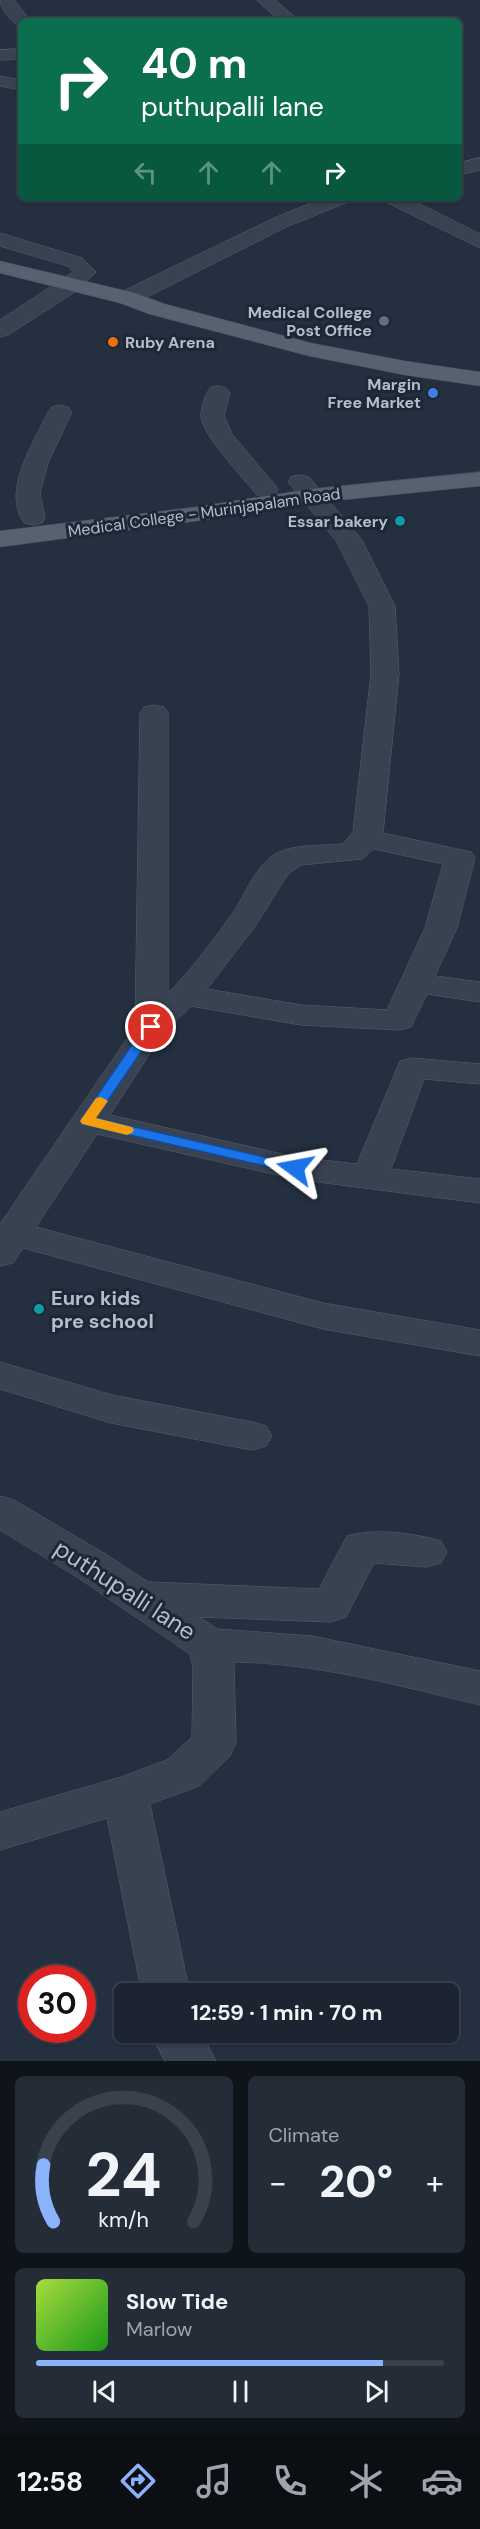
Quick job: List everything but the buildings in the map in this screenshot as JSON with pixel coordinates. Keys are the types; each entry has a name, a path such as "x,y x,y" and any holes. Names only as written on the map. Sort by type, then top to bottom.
{"main road":[{"path":"0,267 127,298 157,309 309,349 405,368 480,379"},
{"path":"0,522 266,490 305,489 480,464"},
{"name":"Medical College - Murinjapalam Road","path":"0,539 196,514 305,489 480,478"}],"street":[{"path":"5,0 20,18"},
{"path":"265,0 287,18"},
{"path":"0,55 18,54"},
{"path":"0,81 18,84"},
{"path":"462,168 480,164"},
{"path":"127,298 279,223 334,201"},
{"path":"399,201 480,242"},
{"path":"0,239 75,262 85,272 0,330"},
{"path":"218,393 212,416 221,436 266,490"},
{"path":"33,518 28,493 36,463 60,412"},
{"path":"305,489 349,540 382,606 385,674 369,822 365,838 351,853 341,856 299,856 283,863 272,874 245,918 184,995 151,1027 6,1244 322,1316 480,1343"},
{"path":"151,1027 154,713"},
{"path":"184,995 301,1015 399,1020 441,928 460,858 365,838"},
{"path":"416,983 480,992"},
{"path":"370,1178 412,1068 480,1074"},
{"path":"87,1121 295,1168 480,1191"},
{"path":"0,1375 111,1409 252,1436"},
{"name":"puthupalli lane","path":"0,1511 92,1566 209,1645 214,1667 213,1743 183,1773 125,1794 0,1831"},
{"path":"139,1598 331,1606 362,1547 426,1552"},
{"path":"209,1645 328,1654 480,1688"},
{"path":"125,1794 164,1983"},
{"path":"181,2043 191,2061"}],"slow traffic":[{"path":"101,1101 87,1121 127,1130"}],"place":[{"name":"Medical College Post Office","path":"384,321"},
{"name":"Ruby Arena","path":"113,342"},
{"name":"Margin Free Market","path":"433,393"},
{"name":"Essar bakery","path":"400,521"},
{"name":"Euro kids pre school","path":"39,1309"}],"route":[{"path":"151,1027 87,1121 295,1168"}]}
